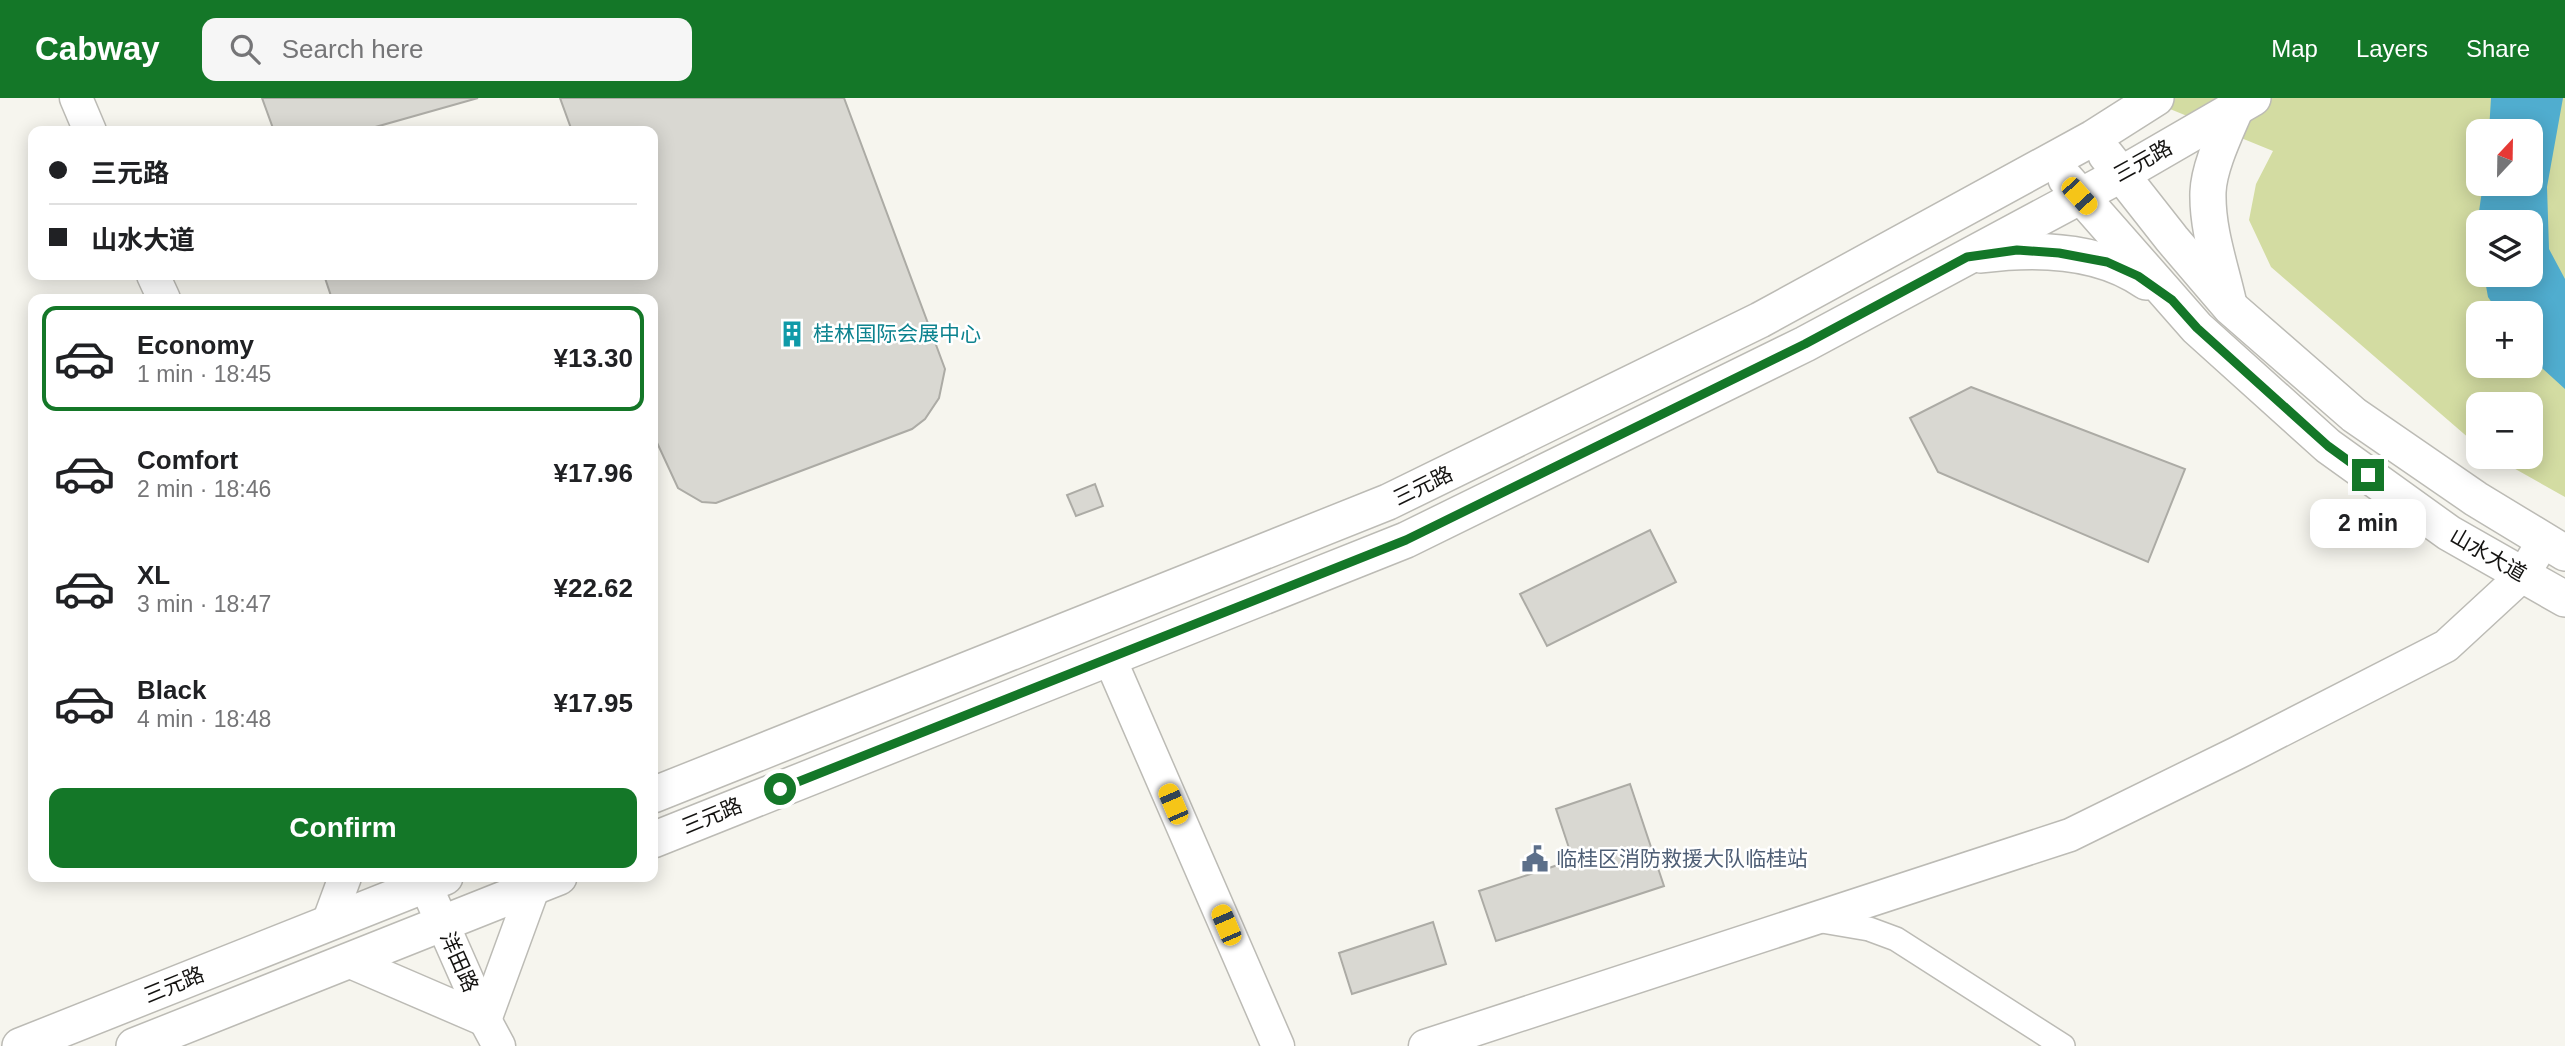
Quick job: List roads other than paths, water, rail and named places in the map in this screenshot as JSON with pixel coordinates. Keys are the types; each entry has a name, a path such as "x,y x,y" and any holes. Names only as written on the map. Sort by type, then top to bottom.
{"main road":[{"name":"三元路","path":"658,793 1388,502 1760,320 2093,138 2156,98"},
{"name":"三元路","path":"658,838 1406,540 1805,344 2120,175 2244,103"},
{"path":"2230,307 2211,232 2208,190 2218,153 2244,103"},
{"name":"山水大道","path":"2093,138 2120,175 2230,307 2354,415 2476,499 2554,547"},
{"name":"山水大道","path":"2051,160 2079,196 2197,328 2328,446 2449,533 2565,599"},
{"path":"1967,257 2017,250 2059,253 2107,262 2138,276 2172,300"},
{"name":"三元路","path":"20,1046 424,882"},
{"name":"三元路","path":"134,1046 547,882"}],"street":[{"path":"75,98 88,126"},
{"path":"1425,1046 2070,835 2446,646 2554,547"},
{"path":"1110,659 1278,1046"},
{"path":"328,923 343,882"},
{"name":"洋田路","path":"432,882 442,923 492,1033"},
{"path":"348,961 492,1033 547,882"},
{"path":"1813,920 1870,929 1896,939 2063,1046"}],"water":[{"path":"2491,98 2563,98 2547,187 2549,249 2565,279 2565,389 2543,369 2543,301 2491,301 2486,287 2543,287 2543,210 2479,210 2481,196 2543,196 2543,119 2490,119"}],"place":[{"name":"桂林国际会展中心","path":"792,334"},
{"name":"临桂区消防救援大队临桂站","path":"1535,859"}]}
